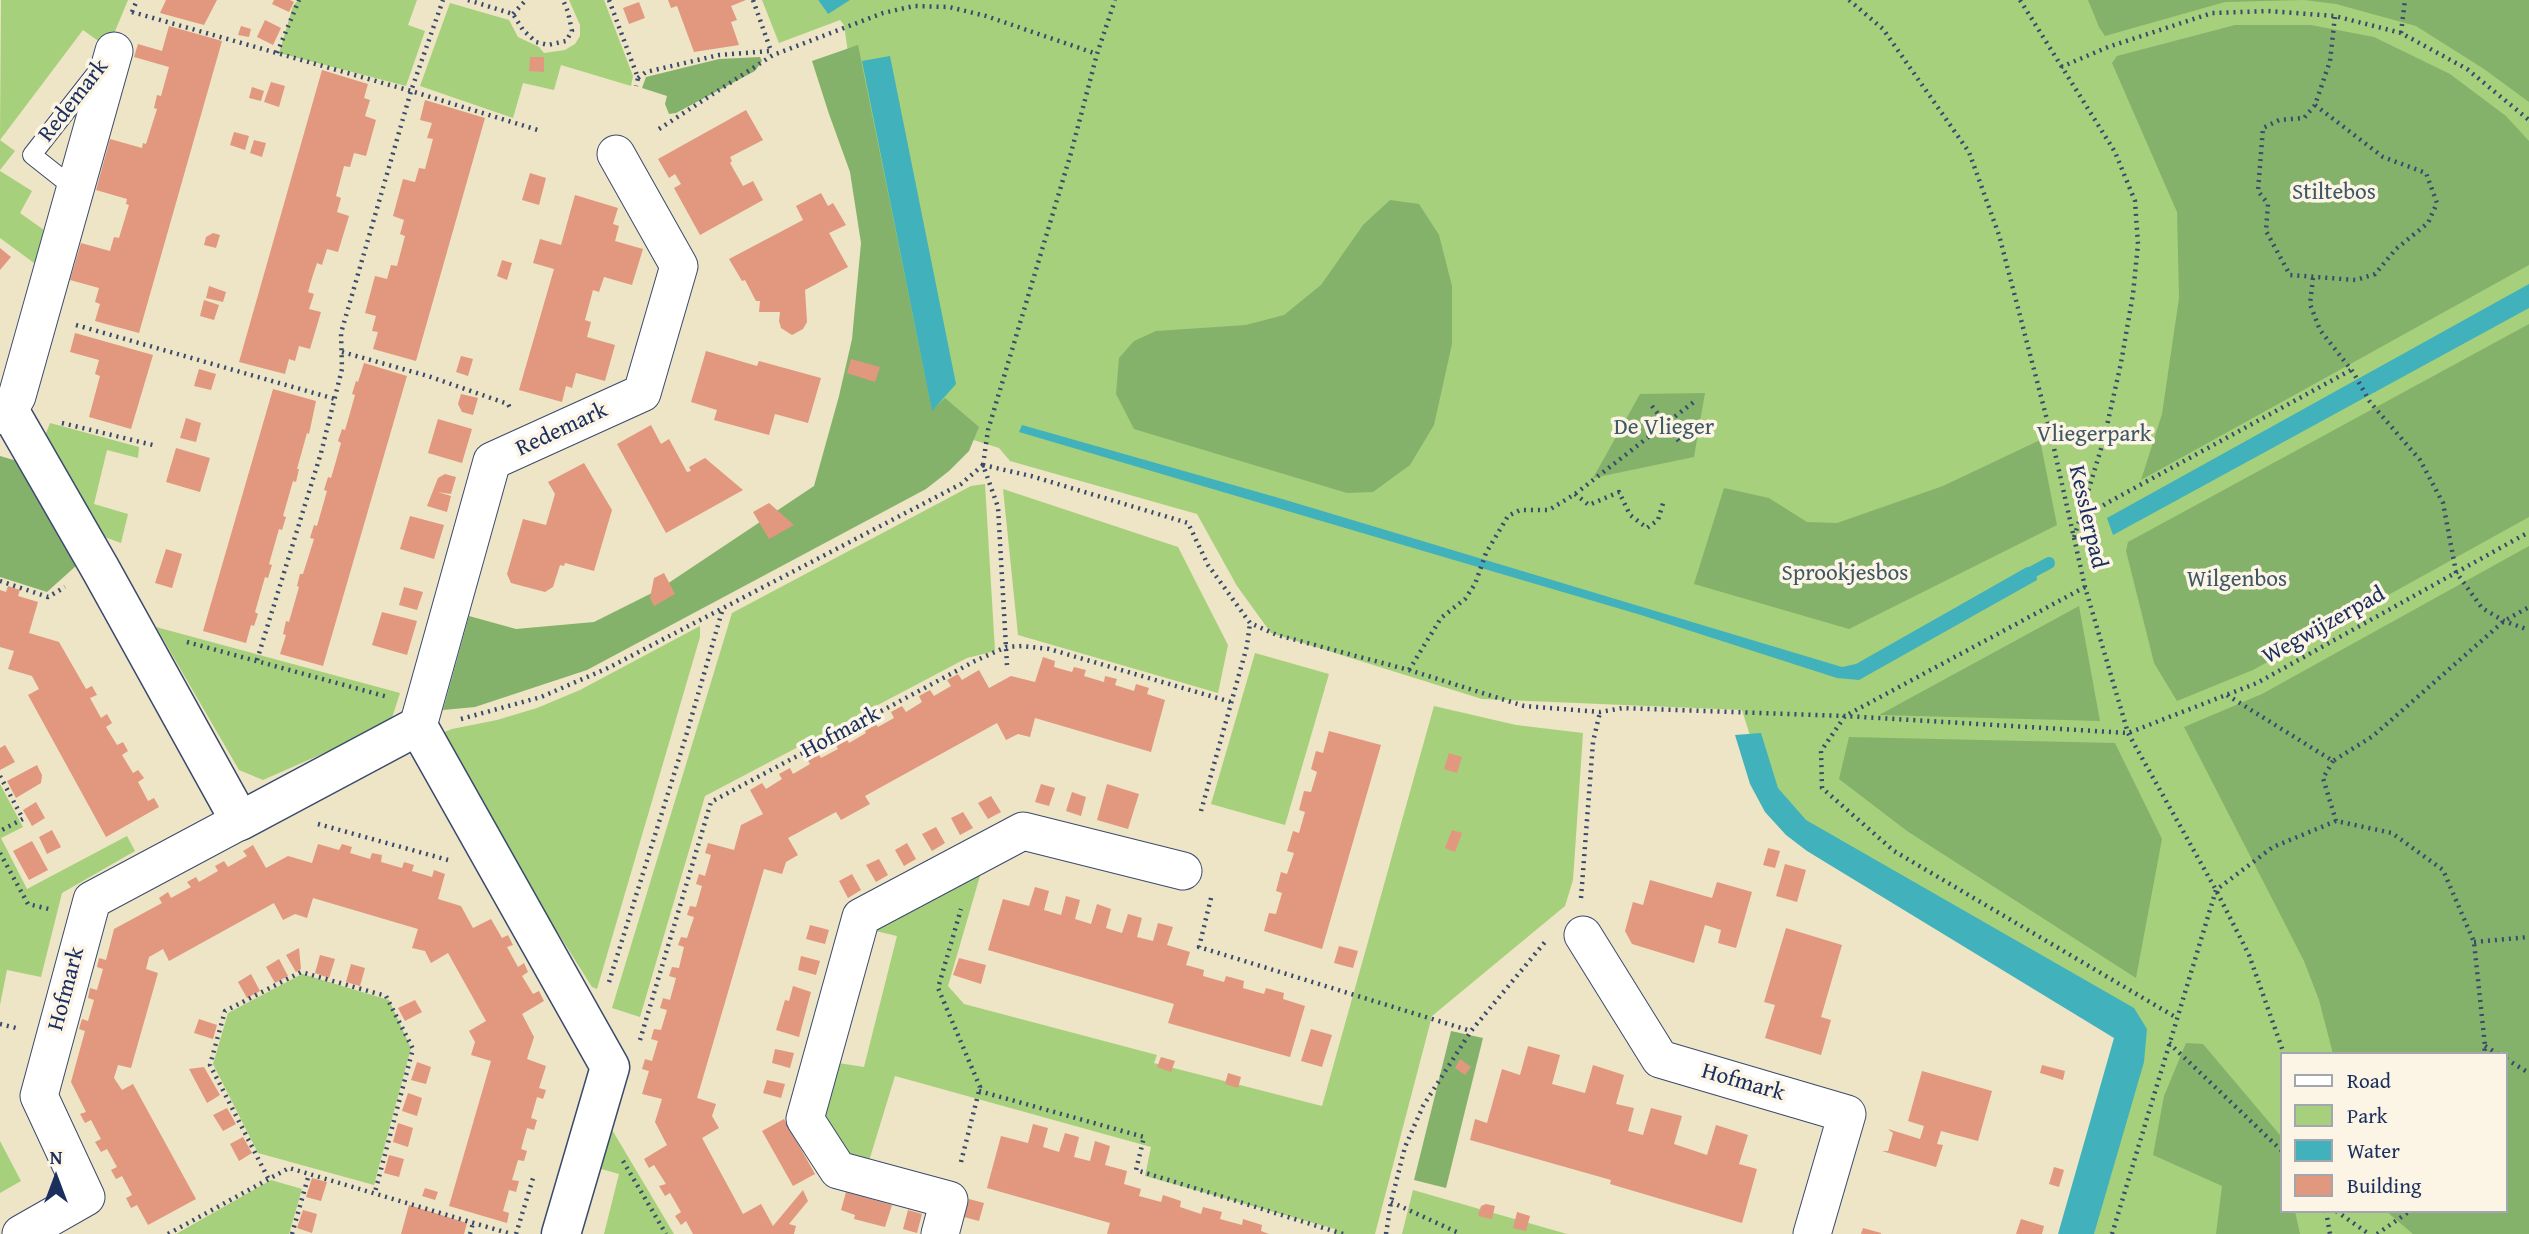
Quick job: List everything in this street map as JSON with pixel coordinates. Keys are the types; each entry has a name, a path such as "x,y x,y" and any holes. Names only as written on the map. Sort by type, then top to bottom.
{"street":[{"name":"Redemark","path":"5,413 17,396 114,51"},
{"name":"Redemark","path":"420,719 492,461 642,393 678,266 617,154"},
{"path":"5,413 99,566 132,628 251,815"},
{"path":"420,719 502,875 610,1067 561,1234"},
{"name":"Hofmark","path":"21,1234 59,1225 86,1197 38,1096 92,900 251,815 420,719"},
{"path":"945,1217 838,1170 806,1119 861,917 1023,831 1183,871"},
{"name":"Hofmark","path":"1566,937 1660,1059 1847,1114 1812,1234"}],"lane":[{"name":"Redemark","path":"75,189 32,155 114,51"}],"path":[{"path":"277,53 299,0"},
{"path":"257,660 335,399 342,369 341,333 411,91 443,0"},
{"path":"468,0 513,14 523,30 536,42 548,45 566,41 572,32 563,0"},
{"path":"513,14 526,0"},
{"path":"609,0 638,78 636,86"},
{"path":"753,0 771,53"},
{"path":"1007,665 998,507 983,465 988,430 1115,0"},
{"name":"Kesslerpad","path":"1849,0 1884,29 1969,152 1999,235 2051,435 2073,541 2128,733 2216,890 2249,955 2283,1052"},
{"path":"2020,0 2115,152 2135,201 2138,244 2133,294 2121,363 2104,439 2073,541"},
{"path":"2400,33 2405,0"},
{"path":"659,129 771,53 883,13 914,6 949,7 986,16 1097,54"},
{"path":"2061,66 2108,47 2212,13 2267,11 2335,16 2400,33 2467,69 2527,113 2529,120"},
{"path":"132,12 541,131"},
{"path":"2315,105 2383,157 2426,173 2437,203 2428,223 2396,249 2375,274 2356,281 2290,275 2266,232 2268,204 2258,191 2263,128 2279,120 2304,118 2315,105 2330,61 2335,16"},
{"path":"638,78 646,72 711,57 771,53"},
{"path":"2312,278 2311,304 2320,330 2352,371 2370,402 2420,460 2443,503 2456,572 2482,608 2529,631"},
{"path":"40,314 335,399"},
{"path":"342,352 428,376 508,404 529,446"},
{"path":"2079,522 2106,503 2352,371"},
{"path":"1409,670 1441,618 1465,599 1486,553 1508,516 1520,510 1549,510 1575,494 1695,401"},
{"path":"1652,406 1681,444"},
{"path":"5,413 157,446"},
{"path":"132,628 257,660 420,719 465,719 541,697 608,668 961,484 983,465"},
{"path":"983,465 1031,476 1188,523 1208,565 1250,623 1277,635 1409,670 1524,706 1600,712 1623,708 1844,716 2128,733"},
{"path":"1575,494 1589,505 1619,492 1630,515 1647,528 1658,520 1664,500"},
{"name":"Wegwijzerpad","path":"2128,733 2257,683 2529,532"},
{"path":"0,581 48,597 99,566"},
{"path":"2085,587 1844,716 1821,751 1822,788 1894,851 2177,1018"},
{"path":"2336,821 2323,778 2333,761 2372,736 2504,621 2529,607"},
{"path":"593,1035 723,608"},
{"path":"1201,811 1247,646 1250,623"},
{"name":"Hofmark","path":"637,1051 711,802 1006,647 1049,649 1231,702"},
{"path":"2227,694 2333,761"},
{"path":"1386,1234 1405,1147 1423,1106 1471,1031 1566,937 1580,915 1593,742 1600,712"},
{"path":"0,776 23,820 0,831"},
{"path":"251,815 502,875"},
{"path":"2112,1234 2216,890 2273,847 2336,821 2392,833 2443,870 2474,942 2484,1052"},
{"path":"0,853 28,904 86,918"},
{"path":"945,1217 980,1087 939,988 977,855"},
{"path":"1213,894 1199,947 1471,1031"},
{"path":"2474,942 2529,937"},
{"path":"268,1178 210,1065 225,1011 301,972 386,996 413,1049 375,1192"},
{"path":"2169,1043 2280,1149"},
{"path":"2485,1046 2495,1052"},
{"path":"2508,1060 2529,1073"},
{"path":"979,1091 1144,1137 1136,1170 1343,1234"},
{"path":"619,1155 666,1234"},
{"path":"168,1234 289,1168 511,1234"},
{"path":"292,1234 309,1174"},
{"path":"1391,1202 1461,1234"},
{"path":"2326,1213 2330,1234"},
{"path":"2339,1213 2369,1234"},
{"path":"2377,1234 2407,1213"},
{"path":"470,1234 473,1223"}],"green space":[{"path":"1,0 128,0 108,48 83,30 0,140"},
{"path":"298,0 417,0 408,25 425,31 406,86 279,53 293,6"},
{"path":"569,0 604,0 633,76 631,86 561,65 554,90 523,83 513,118 420,86 450,3 509,20 518,37 539,47 544,53 565,50 575,44 580,36 580,25"},
{"name":"Vliegerpark","path":"762,0 818,0 828,14 823,0 2529,0 2529,1234 2077,1234 2133,1035 1798,831 1767,790 1742,710 1482,699 1271,633 1237,586 1197,514 1010,461 999,448 901,417 844,25 840,20 779,43"},
{"path":"2088,0 2304,0 2225,2 2105,36"},
{"path":"2304,0 2529,0 2529,102 2484,69 2416,26 2336,4"},
{"name":"Stiltebos","path":"2235,25 2311,25 2374,37 2450,74 2506,116 2529,141 2529,265 2141,480 2162,414 2179,298 2177,212 2112,63 2117,56"},
{"path":"858,45 932,410 945,398 979,427 969,451 926,489 587,670 475,707 443,710 469,616 516,629 594,622 658,590 814,486 852,339 861,243 850,172 812,61"},
{"path":"760,57 762,61 755,71 676,113 669,114 665,104 667,96 642,88 646,77 719,59"},
{"path":"0,140 15,151 0,170"},
{"path":"0,171 32,191 20,213 51,235 34,263 0,238"},
{"path":"1390,200 1419,204 1439,235 1452,286 1452,344 1434,425 1410,465 1373,492 1347,493 1134,429 1116,394 1119,358 1134,341 1156,331 1246,325 1284,315 1321,285 1363,225"},
{"name":"Wilgenbos","path":"2529,324 2529,517 2253,670 2177,701 2154,663 2126,551 2128,542"},
{"name":"De Vlieger","path":"1705,393 1694,457 1593,478 1640,394"},
{"path":"50,423 139,447 138,458 107,450 94,504 128,514 121,543 99,535 45,436"},
{"name":"Sprookjesbos","path":"2040,440 2057,525 1849,629 1694,584 1724,488 1769,498 1807,522 1837,523 1943,486"},
{"path":"0,456 24,463 77,565 47,592 0,577"},
{"path":"985,484 995,651 967,658 705,796 640,1017 612,1008 732,613 971,486"},
{"path":"1003,489 1178,547 1228,645 1218,693 1018,635"},
{"path":"2529,546 2529,1234 2413,1234 2388,1213 2508,1213 2508,1052 2332,1052 2319,1000 2304,961 2184,727 2262,694"},
{"path":"2079,606 2100,721 1879,715"},
{"path":"700,626 700,637 597,989 592,987 434,736 537,708 580,690"},
{"path":"156,627 400,693 390,724 263,780 239,770"},
{"path":"1255,653 1329,674 1285,825 1211,804"},
{"path":"1434,706 1516,725 1583,733 1573,880 1565,906 1432,1016 1375,1234 1335,1234 1335,1229 1145,1176 1151,1147 895,1076 869,1161 843,1151 820,1110 832,1062 864,1067 897,936 867,929 982,869 948,986 964,1004 1157,1055 1154,1063 1322,1106"},
{"path":"1849,737 2115,743 2162,839 2136,978 1907,831 1839,779"},
{"path":"0,784 23,827 1,838 27,889 127,836 135,851 62,893 41,977 7,970 0,1005"},
{"path":"302,974 389,1000 411,1048 374,1185 258,1153 213,1064 228,1013"},
{"path":"1451,1031 1483,1038 1446,1188 1414,1180"},
{"path":"2186,1043 2203,1044 2280,1135 2280,1213 2295,1213 2300,1234 2216,1234 2222,1186 2153,1155 2164,1096"},
{"path":"608,1123 674,1234 604,1234 619,1174 594,1167"},
{"path":"0,1141 21,1181 0,1193"},
{"path":"271,1180 302,1189 289,1234 176,1234"},
{"path":"1413,1190 1567,1234 1402,1234"}],"water":[{"path":"818,0 850,0 828,14"},
{"path":"890,56 956,384 932,411 862,61"},
{"path":"2529,284 2529,308 2113,535 2107,518"},
{"path":"1022,425 1279,498 1842,667 1856,664 2027,567 2036,570 2037,580 1859,680 1837,678 1641,615 1019,432"},
{"path":"1761,733 1778,788 1806,820 2134,1008 2147,1029 2144,1062 2094,1234 2058,1234 2114,1038 1807,851 1786,835 1765,812 1750,784 1735,735"}],"building":[{"path":"166,0 217,0 204,25 160,13"},
{"path":"274,0 294,2 289,12 272,4"},
{"path":"668,0 746,0 731,6 737,20 731,22 739,45 694,52 677,6 671,8"},
{"path":"639,2 645,18 629,24 623,8"},
{"path":"265,20 281,28 273,45 257,37"},
{"path":"169,26 222,41 139,333 95,321 100,304 95,302 99,288 70,280 81,243 110,251 114,237 119,238 129,205 126,204 127,199 96,190 110,139 142,148 143,143 146,144 157,109 154,108 157,95 161,96 169,67 134,57 138,44 162,51"},
{"path":"241,26 251,29 249,37 238,35"},
{"path":"530,57 544,57 544,72 529,71"},
{"path":"322,70 368,84 364,98 370,100 365,116 376,120 366,156 354,153 350,167 344,166 336,196 341,198 337,212 349,216 338,252 327,249 322,265 317,263 312,278 308,292 314,294 309,309 321,312 310,349 299,346 295,361 289,359 285,374 239,362"},
{"path":"271,82 285,86 279,107 264,102"},
{"path":"252,87 264,91 261,101 249,98"},
{"path":"425,100 485,118 416,361 373,349 378,332 372,331 376,316 365,313 375,276 387,279 391,265 397,266 405,236 400,234 404,220 393,216 403,179 415,182 419,168 425,169 433,139 427,138 432,123 420,120"},
{"path":"746,110 763,140 730,157 730,163 743,186 753,181 763,200 700,235 674,188 681,184 675,174 669,178 658,159"},
{"path":"234,132 249,136 245,150 230,145"},
{"path":"254,140 266,143 262,157 250,153"},
{"path":"530,173 546,178 539,205 522,200"},
{"path":"821,193 828,206 833,203 846,225 829,233 848,267 805,290 807,322 803,329 792,335 781,328 780,312 759,312 760,301 756,301 745,280 742,281 729,259 803,220 796,206"},
{"path":"575,195 618,208 613,224 619,226 615,241 643,249 632,285 604,277 599,292 593,290 585,320 591,322 587,337 615,345 605,381 576,373 572,388 566,386 562,402 519,390 554,269 533,263 540,239 561,245"},
{"path":"213,233 220,235 216,248 204,245 206,237"},
{"path":"0,248 11,257 0,270"},
{"path":"502,260 512,263 507,280 497,276"},
{"path":"209,286 226,292 223,302 206,298"},
{"path":"204,300 219,305 214,320 200,316"},
{"path":"75,333 153,355 131,429 89,417 100,376 95,374 99,360 70,352"},
{"path":"706,351 757,366 759,361 821,378 808,423 775,414 769,435 714,420 717,410 691,402"},
{"path":"461,356 473,359 468,376 456,372"},
{"path":"851,359 880,367 875,382 847,373"},
{"path":"364,363 407,376 323,666 280,654 286,635 283,634 286,621 289,622 300,574 303,574 314,539 310,538 314,525 317,526 327,491 324,490 328,477 331,478 341,443 338,441 342,429 345,430 355,395 352,394"},
{"path":"199,369 216,374 211,390 194,386"},
{"path":"273,389 316,401 309,434 307,433 297,469 296,482 293,481 283,516 286,517 282,530 279,529 269,564 272,565 268,578 265,577 255,612 258,614 254,626 251,625 246,643 203,631"},
{"path":"461,394 478,398 473,415 462,412 458,404"},
{"path":"186,418 201,423 196,442 180,438"},
{"path":"438,419 472,429 462,463 428,453"},
{"path":"651,425 661,444 669,439 687,472 691,471 689,467 705,458 743,490 666,533 617,444"},
{"path":"176,448 210,458 200,492 166,482"},
{"path":"584,463 612,510 594,571 565,563 564,566 560,565 553,587 545,592 511,583 507,574 523,519 546,525 555,494 548,482"},
{"path":"445,474 456,477 451,494 438,492 451,496 447,512 427,506 438,478"},
{"path":"769,503 794,525 769,539 753,512"},
{"path":"410,516 444,525 434,559 400,549"},
{"path":"166,549 182,554 172,588 155,583"},
{"path":"664,573 675,594 654,606 650,598 654,578"},
{"path":"8,586 20,590 18,596 38,602 29,633 59,642 86,689 92,686 97,695 90,698 101,718 107,714 112,723 106,727 117,745 123,742 128,751 122,755 133,773 138,770 144,778 138,782 148,801 154,798 159,807 106,837 28,695 39,689 32,676 8,669 14,651 0,647 0,590 6,592"},
{"path":"404,587 423,592 417,610 399,605"},
{"path":"382,612 417,621 407,655 372,645"},
{"path":"1043,657 1055,661 1054,667 1072,672 1074,667 1086,670 1084,676 1104,682 1105,676 1117,679 1115,685 1134,691 1136,684 1149,688 1147,694 1165,700 1151,752 1035,718 1030,737 1018,734 1006,740 997,723 865,796 870,804 841,820 836,812 788,838 798,855 786,862 782,874 764,869 697,1098 716,1104 712,1116 719,1128 702,1138 743,1214 761,1204 773,1226 803,1190 808,1201 789,1224 796,1226 794,1234 693,1234 686,1221 681,1225 675,1216 681,1212 670,1193 665,1196 659,1186 666,1184 654,1165 649,1168 644,1159 667,1145 655,1122 662,1099 642,1094 649,1071 642,1069 645,1059 652,1061 658,1041 651,1039 654,1029 661,1030 667,1010 660,1008 663,998 670,1000 676,978 669,976 672,967 679,968 684,947 678,945 681,937 687,938 694,917 687,915 690,906 696,907 702,886 696,884 699,874 705,876 711,855 705,853 708,843 734,850 741,825 763,814 750,790 762,783 766,789 782,779 779,774 790,768 793,774 810,764 807,759 818,753 821,758 838,749 835,743 846,737 849,743 866,733 863,727 874,721 878,727 894,718 891,712 902,706 906,712 922,702 919,696 930,690 934,696 951,686 947,680 958,674 962,680 979,670 989,688 1011,676 1035,682"},
{"path":"1329,731 1381,745 1322,949 1264,931 1269,913 1276,914 1282,893 1276,891 1281,872 1287,874 1294,853 1287,851 1293,831 1299,833 1305,812 1299,810 1304,791 1311,792 1317,772 1311,769 1316,751 1323,753"},
{"path":"5,745 15,762 0,770 0,748"},
{"path":"1449,753 1462,757 1457,773 1444,769"},
{"path":"37,765 42,775 41,783 16,798 7,781"},
{"path":"1041,784 1055,788 1049,806 1035,802"},
{"path":"1107,784 1139,794 1128,829 1097,820"},
{"path":"1072,792 1086,797 1081,816 1066,811"},
{"path":"991,796 1001,812 988,819 978,803"},
{"path":"36,802 45,818 32,826 23,810"},
{"path":"963,812 973,828 960,835 951,818"},
{"path":"936,827 945,843 932,851 922,834"},
{"path":"52,830 61,847 47,854 39,837"},
{"path":"1452,830 1462,833 1455,852 1445,848"},
{"path":"32,841 48,870 29,880 13,851"},
{"path":"907,843 916,859 904,866 895,850"},
{"path":"318,844 339,850 342,844 352,847 350,853 370,859 372,853 382,855 381,862 402,868 404,862 414,865 412,871 432,877 434,870 445,874 438,899 461,906 473,928 491,919 502,938 508,935 513,945 507,947 518,967 524,963 528,972 522,976 533,994 539,991 544,1001 522,1014 534,1037 527,1059 546,1066 539,1088 546,1090 543,1099 537,1097 531,1118 537,1120 534,1130 527,1128 521,1149 527,1151 524,1161 518,1160 512,1180 519,1181 516,1192 509,1190 503,1211 509,1213 507,1223 449,1206 491,1061 471,1055 475,1042 469,1031 486,1021 448,953 431,963 425,951 412,948 418,929 313,898 307,918 295,914 283,920 274,903 169,961 163,949 149,957 146,969 158,973 131,1068 118,1065 114,1078 122,1090 133,1084 196,1199 148,1225 137,1205 131,1208 126,1198 132,1195 122,1176 116,1179 111,1170 117,1167 107,1149 101,1152 95,1142 101,1139 91,1120 85,1123 80,1114 86,1112 71,1082 85,1031 79,1029 82,1019 88,1021 94,1000 88,998 90,988 97,990 103,969 97,967 99,958 106,960 114,929 162,903 159,898 168,892 171,898 191,887 187,882 196,877 199,882 218,871 215,866 224,861 228,867 247,856 243,851 253,845 266,868 288,856 312,863"},
{"path":"1768,848 1780,851 1775,868 1763,865"},
{"path":"879,859 888,875 876,882 866,865"},
{"path":"1785,864 1806,870 1797,902 1776,896"},
{"path":"852,874 861,890 848,898 839,881"},
{"path":"1650,880 1712,898 1717,882 1752,892 1736,948 1718,943 1721,930 1705,925 1694,963 1632,944 1625,931 1633,902 1643,905"},
{"path":"1035,887 1049,891 1044,910 1061,915 1066,896 1080,900 1075,919 1091,924 1097,904 1111,909 1106,928 1122,933 1128,914 1142,918 1137,937 1153,941 1158,923 1173,927 1167,945 1190,952 1186,965 1204,970 1203,976 1224,982 1226,976 1244,981 1243,988 1264,994 1266,988 1284,993 1283,999 1305,1006 1290,1057 1168,1023 1174,1004 988,950 1003,899 1029,906"},
{"path":"810,925 829,930 825,944 806,939"},
{"path":"1786,928 1842,945 1821,1017 1831,1020 1821,1055 1765,1038 1775,1005 1764,1002"},
{"path":"1339,946 1358,951 1353,968 1334,963"},
{"path":"299,948 301,969 296,972 286,955"},
{"path":"320,955 335,959 329,978 315,973"},
{"path":"801,956 820,961 816,975 798,970"},
{"path":"959,958 986,965 981,984 953,975"},
{"path":"279,959 288,976 275,983 266,967"},
{"path":"351,964 365,968 360,986 346,982"},
{"path":"251,974 260,991 247,998 238,982"},
{"path":"793,986 811,992 799,1037 776,1030 785,1000 789,1001"},
{"path":"415,1000 422,1012 405,1021 398,1008"},
{"path":"199,1019 217,1025 213,1039 194,1033"},
{"path":"1311,1029 1332,1035 1322,1067 1301,1061"},
{"path":"1528,1046 1560,1055 1552,1084 1585,1093 1593,1065 1624,1075 1616,1104 1634,1108 1628,1131 1643,1135 1651,1108 1682,1116 1674,1144 1707,1155 1716,1125 1748,1135 1739,1164 1757,1169 1742,1223 1610,1184 1611,1180 1470,1140 1475,1119 1487,1123 1502,1069 1520,1075"},
{"path":"775,1049 794,1053 790,1068 772,1063"},
{"path":"1161,1057 1175,1061 1171,1072 1157,1067"},
{"path":"1460,1059 1471,1067 1465,1075 1455,1068"},
{"path":"417,1062 431,1067 426,1084 411,1080"},
{"path":"2042,1065 2065,1071 2063,1080 2040,1073"},
{"path":"204,1067 220,1095 207,1103 189,1069"},
{"path":"1922,1071 1992,1091 1978,1141 1941,1131 1937,1144 1943,1145 1936,1167 1882,1151 1888,1151 1893,1133 1888,1129 1920,1139 1924,1126 1908,1121"},
{"path":"1228,1073 1241,1077 1238,1088 1225,1084"},
{"path":"767,1080 785,1084 781,1098 763,1093"},
{"path":"408,1093 422,1098 417,1116 402,1111"},
{"path":"227,1108 236,1124 223,1131 213,1115"},
{"path":"784,1119 815,1174 793,1186 762,1131"},
{"path":"398,1123 413,1128 408,1147 393,1142"},
{"path":"1033,1124 1048,1128 1043,1147 1059,1152 1065,1133 1079,1137 1074,1157 1090,1161 1095,1141 1110,1146 1105,1165 1127,1171 1124,1184 1141,1189 1139,1196 1161,1202 1163,1195 1181,1201 1180,1207 1201,1214 1203,1207 1222,1212 1220,1219 1242,1225 1243,1219 1262,1225 1261,1231 1269,1234 1107,1234 1110,1223 987,1188 1001,1136 1028,1143"},
{"path":"243,1137 252,1153 239,1161 230,1144"},
{"path":"389,1155 404,1159 399,1177 384,1173"},
{"path":"2054,1167 2064,1170 2059,1187 2049,1184"},
{"path":"312,1178 327,1182 321,1201 306,1197"},
{"path":"425,1188 438,1192 435,1200 422,1196"},
{"path":"846,1192 892,1205 885,1227 854,1219 855,1215 841,1210"},
{"path":"969,1199 984,1203 979,1221 964,1217"},
{"path":"409,1205 467,1223 464,1234 401,1234"},
{"path":"1481,1206 1495,1206 1492,1219 1478,1216"},
{"path":"303,1210 317,1214 312,1233 297,1228"},
{"path":"908,1210 922,1214 917,1233 903,1229"},
{"path":"1517,1212 1530,1216 1526,1231 1513,1228"},
{"path":"2021,1219 2044,1226 2042,1234 2016,1234"},
{"path":"1863,1228 1881,1233 1881,1234 1861,1234"}],"waterway":[{"path":"2021,578 2049,563"}]}
